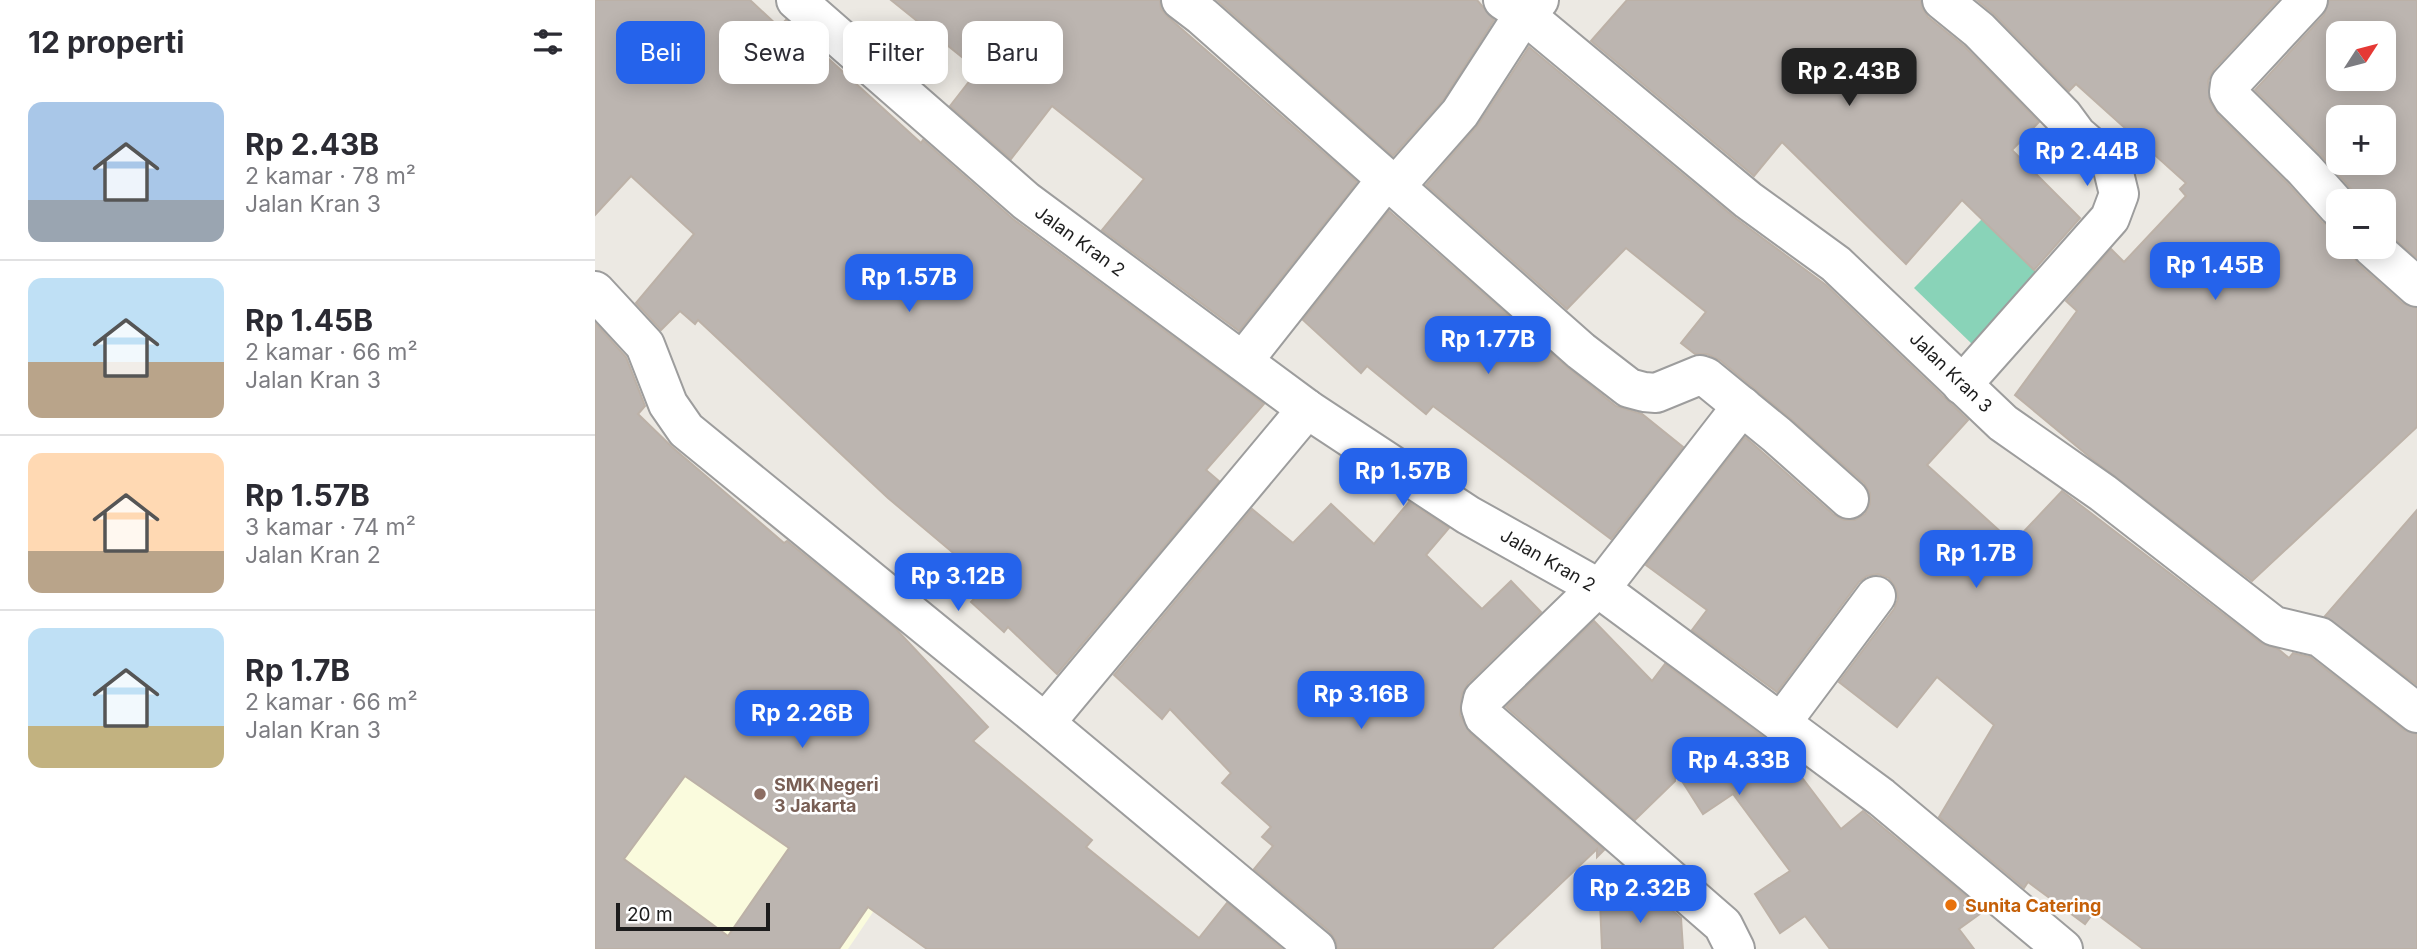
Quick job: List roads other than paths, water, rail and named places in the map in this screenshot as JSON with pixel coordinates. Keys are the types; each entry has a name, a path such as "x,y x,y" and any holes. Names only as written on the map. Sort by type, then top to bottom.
{"street":[{"name":"Jalan Kran 2","path":"796,0 1026,201 1307,409 1468,515 1598,588 1881,797 2063,949"},
{"path":"1181,0 1581,351 1629,388 1656,393 1700,375 1706,377 1849,499"},
{"path":"1942,0 1979,30 2063,116 2077,135 2112,165 2119,194 2111,218 1962,385"},
{"path":"2308,0 2231,84 2229,92 2326,194"},
{"path":"1243,361 1390,184 1460,114 1522,5"},
{"name":"Jalan Kran 3","path":"1522,5 1748,200 1836,264 2003,422 2103,493 2274,626 2320,637 2417,713"},
{"path":"2385,259 2417,288"},
{"path":"595,291 646,345 669,404 686,430 1045,723 1316,949"},
{"path":"1722,941 1484,717 1481,708 1483,699 1598,588 1742,405"},
{"path":"1045,723 1307,409"},
{"path":"1781,723 1876,596"}],"place":[{"name":"SMK Negeri 3 Jakarta","path":"760,794"},
{"name":"Sunita Catering","path":"1951,905"}]}
